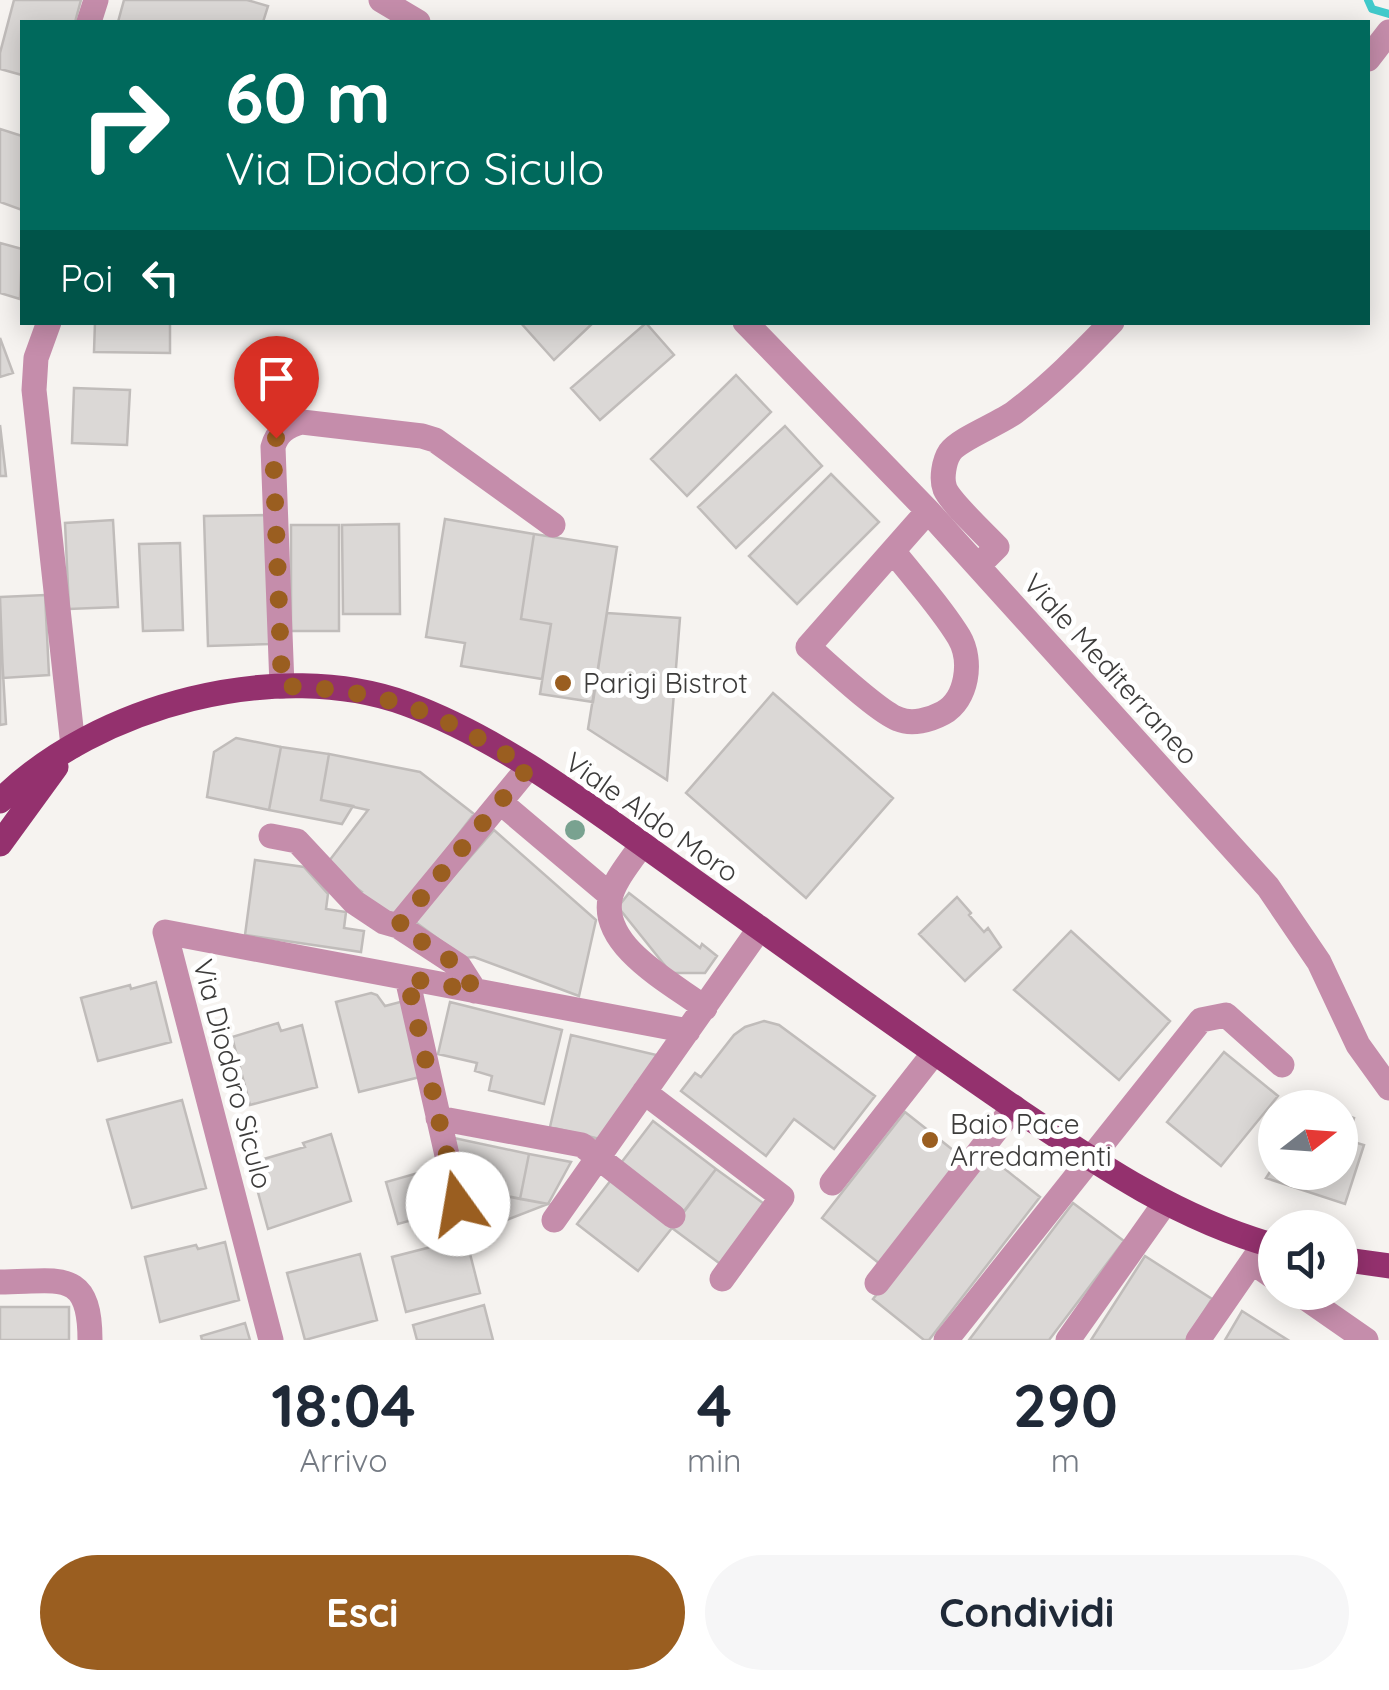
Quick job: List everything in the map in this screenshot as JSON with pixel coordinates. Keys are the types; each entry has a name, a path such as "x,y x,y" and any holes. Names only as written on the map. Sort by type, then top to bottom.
{"main road":[{"name":"Viale Aldo Moro","path":"0,801 20,781 73,746 195,697 282,686 338,688 403,703 468,730 528,768 1090,1159 1186,1215 1258,1247"},
{"name":"Viale Aldo Moro","path":"0,844 31,797 73,746"},
{"path":"1358,1262 1389,1266"}],"street":[{"path":"382,0 415,20"},
{"path":"1370,56 1389,32"},
{"path":"48,325 33,373 34,390 73,746"},
{"name":"Viale Mediterraneo","path":"748,325 928,511 1268,887 1319,962 1358,1045 1389,1088"},
{"path":"978,566 997,547 945,489 948,454 961,441 1012,414 1059,378 1109,325"},
{"path":"282,686 273,447 276,438 290,425 302,422 435,440 553,525"},
{"path":"893,551 959,637 964,654 966,675 956,702 936,717 916,722 894,718 808,647 928,511"},
{"path":"398,926 528,768"},
{"path":"500,802 610,895"},
{"path":"271,836 297,841 354,902 459,966 475,991"},
{"path":"642,844 610,895 611,924 625,947 704,1008"},
{"path":"554,1220 760,928"},
{"name":"Via Diodoro Siculo","path":"271,1340 165,932 688,1031"},
{"path":"407,978 458,1204"},
{"path":"946,1340 1201,1020 1226,1015 1282,1064"},
{"path":"832,1183 934,1053"},
{"path":"644,1092 782,1197 722,1279"},
{"path":"877,1283 1014,1108"},
{"path":"438,1118 582,1146 673,1216"},
{"path":"1068,1340 1165,1203"},
{"path":"1198,1340 1258,1258"},
{"path":"0,1282 66,1282 80,1291 90,1309 90,1340"},
{"path":"1323,1310 1366,1340"}],"building":[{"path":"14,0 81,0 76,20 20,20 20,74 0,69 0,53"},
{"path":"124,0 247,0 268,6 264,20 119,20"},
{"path":"0,129 20,135 20,209 0,202"},
{"path":"0,243 20,248 20,299 0,293"},
{"path":"95,325 170,325 170,353 94,352"},
{"path":"523,325 591,325 554,360"},
{"path":"644,325 674,355 600,420 571,388"},
{"path":"0,338 13,373 0,377"},
{"path":"736,375 771,412 687,496 651,459"},
{"path":"74,388 130,390 127,445 72,443"},
{"path":"0,425 6,476 0,476"},
{"path":"785,426 822,466 736,548 698,507"},
{"path":"831,474 879,522 797,604 749,556"},
{"path":"266,515 270,644 208,646 204,516"},
{"path":"445,519 534,534 521,619 551,624 542,679 461,666 465,643 426,637"},
{"path":"113,520 118,607 69,609 65,523"},
{"path":"399,524 400,614 343,614 342,525"},
{"path":"291,525 339,525 339,631 291,631"},
{"path":"534,534 617,547 593,702 540,694 551,624 521,619"},
{"path":"180,543 183,630 143,631 139,544"},
{"path":"45,595 49,675 3,678 0,597"},
{"path":"607,613 680,618 667,780 588,729"},
{"path":"0,621 6,724 0,725"},
{"path":"773,693 893,798 806,898 686,793"},
{"path":"236,738 281,747 269,810 207,797 214,752"},
{"path":"281,747 329,754 321,800 353,806 342,824 269,810"},
{"path":"329,754 420,772 474,814 391,922 359,897 362,892 326,865 368,810 321,800"},
{"path":"494,830 596,920 579,996 474,957 464,958 414,921"},
{"path":"255,860 304,867 328,894 326,909 346,912 344,928 364,931 361,952 245,935"},
{"path":"629,893 700,948 702,944 717,956 705,973 671,973 618,907"},
{"path":"957,897 1001,947 965,981 919,934"},
{"path":"1071,931 1170,1021 1119,1080 1014,990"},
{"path":"156,982 171,1042 98,1061 81,998"},
{"path":"371,993 385,1006 404,1001 424,1076 359,1092 336,1002"},
{"path":"450,1002 562,1030 544,1104 489,1090 492,1076 475,1071 477,1063 438,1054"},
{"path":"764,1021 779,1025 875,1096 834,1149 794,1119 766,1156 681,1091 695,1073 701,1077 734,1035"},
{"path":"278,1023 281,1031 302,1025 317,1087 250,1105 232,1037"},
{"path":"571,1035 665,1057 604,1140 550,1127"},
{"path":"1224,1052 1271,1090 1258,1090 1258,1121 1221,1166 1167,1122"},
{"path":"182,1100 206,1188 132,1208 107,1120"},
{"path":"905,1112 963,1158 880,1264 822,1218"},
{"path":"653,1121 716,1169 684,1211 621,1163"},
{"path":"331,1134 351,1201 268,1229 250,1163 305,1147 303,1143"},
{"path":"454,1138 529,1154 520,1199 466,1188"},
{"path":"529,1154 571,1162 548,1204 520,1199"},
{"path":"986,1154 1040,1197 929,1340 924,1340 873,1299"},
{"path":"432,1169 444,1211 398,1224 386,1182"},
{"path":"716,1169 767,1206 723,1266 672,1228"},
{"path":"611,1180 672,1228 638,1271 577,1224"},
{"path":"466,1188 548,1204 478,1231"},
{"path":"1302,1190 1350,1190 1345,1204"},
{"path":"1073,1203 1124,1241 1049,1340 969,1340"},
{"path":"466,1238 480,1293 406,1312 392,1257"},
{"path":"225,1242 239,1300 160,1322 145,1257"},
{"path":"360,1254 377,1320 305,1340 287,1273"},
{"path":"1145,1256 1212,1299 1186,1340 1091,1340"},
{"path":"484,1305 493,1340 417,1340 413,1325"},
{"path":"0,1307 69,1307 69,1340 0,1340"},
{"path":"1242,1311 1288,1340 1225,1340"},
{"path":"245,1323 250,1340 202,1340 201,1336"}],"waterway":[{"path":"1368,0 1372,9 1389,14"}],"place":[{"name":"Parigi Bistrot","path":"563,683"},
{"name":"Baio Pace Arredamenti","path":"930,1140"}],"route":[{"path":"276,438 273,447 282,686 338,688 403,703 468,730 528,768 398,926 459,966 475,991 407,978 458,1204"}]}
